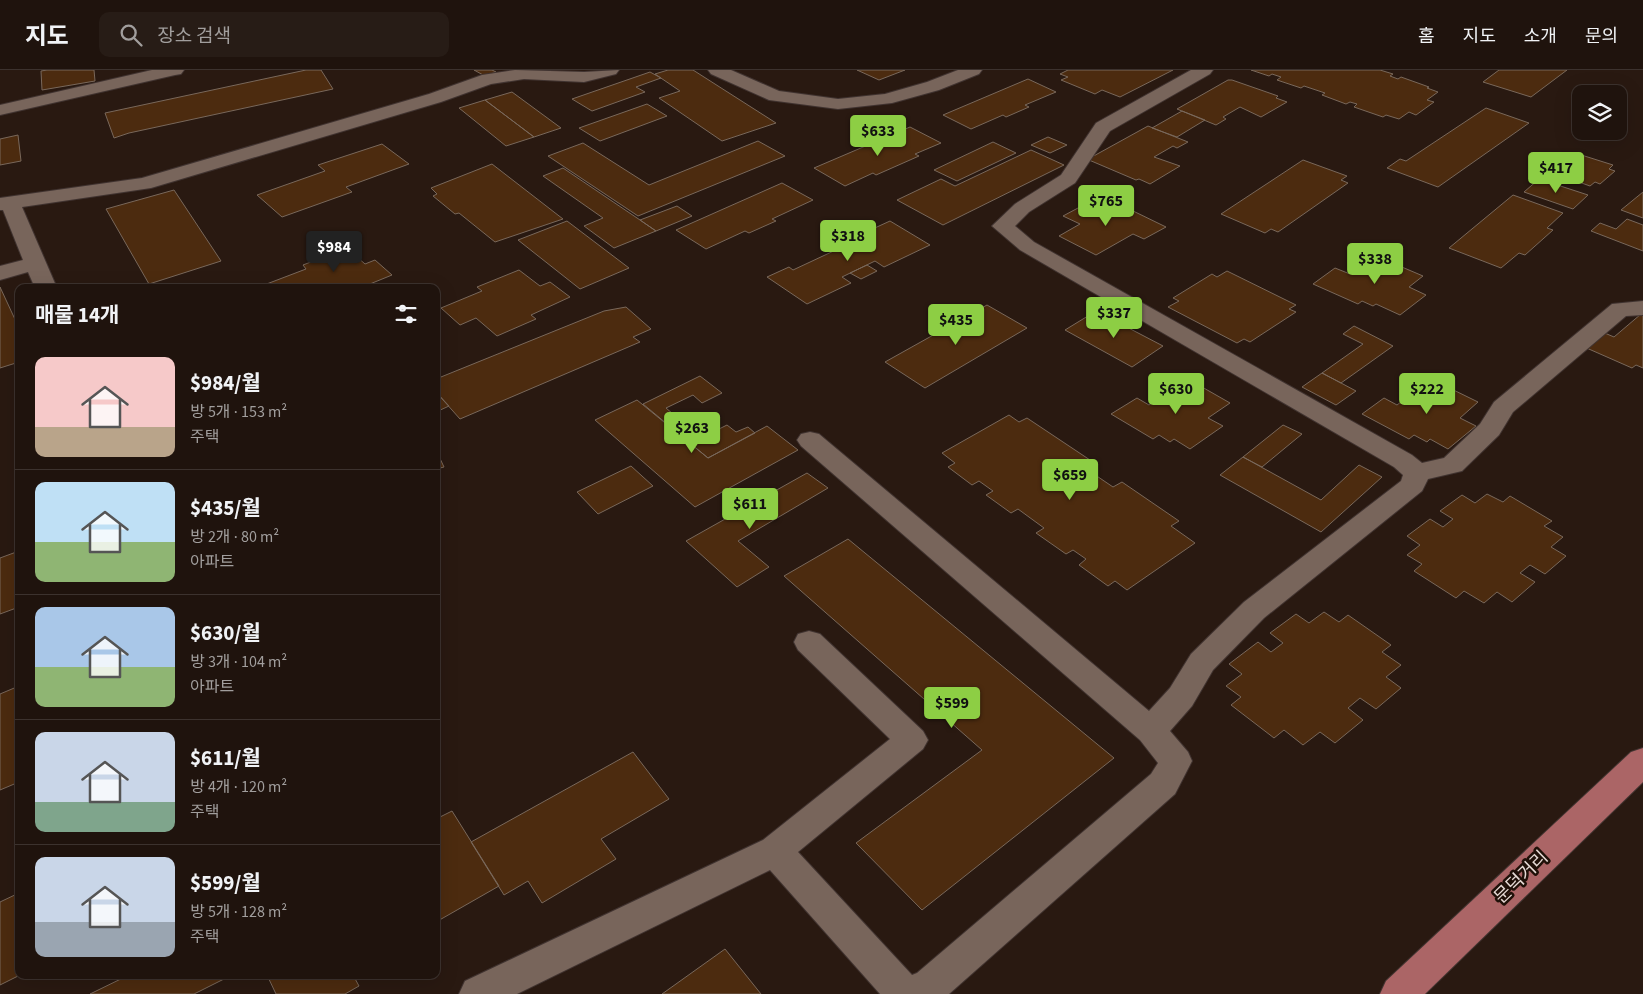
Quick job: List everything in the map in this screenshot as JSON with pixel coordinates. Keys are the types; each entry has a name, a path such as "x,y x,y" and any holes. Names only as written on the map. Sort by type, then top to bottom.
{"main road":[{"name":"문덕거리","path":"1399,994 1643,761"}],"street":[{"path":"0,110 175,70"},
{"path":"44,284 5,204 144,184 435,98 488,79 528,72 584,76 610,70"},
{"path":"718,70 775,96 838,104 886,99 934,86 973,70"},
{"path":"1204,70 1103,127 1068,179 1022,208 1002,226 1027,246 1403,461 1417,473"},
{"path":"0,273 35,263"},
{"path":"1417,473 1453,465 1490,429 1503,407 1620,309 1643,308"},
{"path":"810,440 1151,731 1176,761 1162,784 929,987 909,994"},
{"path":"1151,731 1181,697 1202,662 1254,610 1413,485 1417,473"},
{"path":"478,994 774,851 912,740 809,642"},
{"path":"774,851 904,994"}],"building":[{"path":"94,70 95,81 42,90 41,71"},
{"path":"306,70 321,70 333,89 129,133 114,138 105,113"},
{"path":"474,70 492,70 496,72 485,76"},
{"path":"668,70 693,70 776,123 722,141 659,98 680,91 655,74"},
{"path":"857,70 905,70 879,80"},
{"path":"1068,70 1173,70 1120,97 1102,90 1095,94 1061,80 1068,77 1060,74"},
{"path":"1251,70 1380,70 1393,74 1390,76 1398,79 1401,77 1438,92 1427,100 1434,102 1416,115 1409,112 1399,119 1386,115 1383,117 1354,107 1357,104 1350,102 1346,104 1322,95 1325,93 1277,80 1281,77 1272,74 1269,76"},
{"path":"1499,70 1567,70 1531,97 1483,82"},
{"path":"650,72 661,78 636,87 645,92 592,111 572,99"},
{"path":"1028,79 1056,92 1025,105 1029,107 1006,117 1003,115 971,129 943,115"},
{"path":"1228,80 1278,96 1276,98 1287,102 1261,117 1240,107 1223,117 1226,119 1216,125 1177,109"},
{"path":"512,92 561,128 534,137 485,100"},
{"path":"485,100 534,137 506,146 459,108"},
{"path":"647,104 667,116 600,141 579,128"},
{"path":"1486,108 1529,123 1438,187 1387,168 1400,159 1406,161"},
{"path":"1182,111 1205,120 1177,137 1152,128"},
{"path":"1148,126 1188,142 1177,148 1173,146 1154,157 1180,166 1150,184 1089,160 1092,158 1090,158"},
{"path":"910,127 941,143 915,154 919,156 876,175 873,173 845,186 814,168"},
{"path":"18,135 21,161 0,165 0,139"},
{"path":"1048,137 1067,145 1050,153 1031,145"},
{"path":"758,141 785,156 638,216 548,156 583,143 649,185"},
{"path":"993,142 1016,153 957,181 934,170"},
{"path":"382,144 409,164 346,187 352,192 282,217 257,195 325,171 318,165"},
{"path":"1031,150 1064,165 943,225 897,200 941,179 955,186"},
{"path":"1575,153 1613,165 1609,169 1615,171 1600,184 1595,182 1590,186 1551,172"},
{"path":"1303,160 1347,176 1341,180 1348,183 1278,232 1271,229 1265,233 1221,214"},
{"path":"492,164 563,219 495,242 459,213 455,214 433,196 437,194 431,188"},
{"path":"563,168 656,231 614,248 584,226 603,218 543,176"},
{"path":"1539,179 1588,195 1573,209 1524,192"},
{"path":"782,183 813,200 772,219 776,221 749,233 745,231 706,249 676,230"},
{"path":"174,190 221,261 149,284 106,209"},
{"path":"1643,192 1643,218 1621,210"},
{"path":"1513,195 1563,213 1547,228 1553,230 1525,255 1519,253 1501,268 1449,248"},
{"path":"1093,200 1121,213 1129,209 1166,227 1144,239 1133,234 1096,255 1059,236 1080,224 1063,216"},
{"path":"677,206 692,216 656,231 640,220"},
{"path":"1627,219 1643,225 1643,251 1591,231 1600,223 1616,229"},
{"path":"567,221 629,268 580,289 518,240"},
{"path":"890,221 930,245 884,267 875,261 842,277 851,283 807,304 767,277 789,267 793,270 870,234 866,232"},
{"path":"347,248 365,264 375,260 392,275 370,284 267,284 306,269 303,265"},
{"path":"1376,256 1423,276 1409,287 1426,295 1400,315 1376,304 1373,306 1362,301 1358,304 1313,284 1335,268 1350,274"},
{"path":"867,265 877,271 861,279 850,273"},
{"path":"519,270 540,286 550,282 570,297 531,315 536,319 497,336 476,318 460,325 441,308 482,291 477,287"},
{"path":"1227,271 1296,305 1289,309 1296,312 1250,342 1244,339 1237,343 1168,307 1179,301 1173,298 1212,274 1217,277"},
{"path":"0,287 15,319 15,363 0,368"},
{"path":"987,305 1027,328 925,388 885,362"},
{"path":"626,307 651,329 633,337 640,342 460,419 440,396 440,377 604,311"},
{"path":"1096,311 1163,346 1132,367 1065,330"},
{"path":"1641,314 1643,315 1643,368 1636,365 1632,368 1582,346 1600,331 1614,337"},
{"path":"1354,326 1393,346 1341,383 1322,373 1363,344 1343,334"},
{"path":"1322,373 1356,391 1336,405 1302,387"},
{"path":"700,376 722,393 702,403 693,395 666,408 701,438 727,425 736,432 748,427 755,433 708,458 643,404"},
{"path":"1188,379 1230,403 1208,418 1223,426 1190,449 1174,439 1170,442 1159,435 1153,439 1111,414 1137,398 1149,405"},
{"path":"1431,379 1478,402 1460,418 1476,426 1448,449 1430,439 1427,442 1414,435 1409,439 1362,414 1384,398 1397,405"},
{"path":"440,396 449,406 440,410"},
{"path":"637,400 708,458 767,426 798,450 695,507 595,420"},
{"path":"1009,415 1019,422 1027,418 1090,460 1082,466 1113,487 1122,482 1179,521 1171,526 1195,543 1127,590 1115,581 1108,586 1079,565 1086,559 1073,550 1066,554 1036,533 1044,528 1018,509 1011,513 986,495 993,491 979,481 972,485 948,467 955,463 942,453"},
{"path":"1283,425 1302,434 1262,467 1243,457"},
{"path":"1243,457 1321,500 1359,465 1382,477 1321,532 1220,475"},
{"path":"440,458 444,467 440,468"},
{"path":"631,466 653,486 598,514 577,492"},
{"path":"807,473 828,488 738,541 769,567 737,587 686,541"},
{"path":"1487,494 1503,502 1510,496 1552,521 1544,526 1563,537 1551,547 1566,556 1545,574 1530,565 1520,573 1535,582 1512,602 1497,592 1484,603 1464,591 1456,598 1414,571 1422,564 1407,555 1420,545 1407,536 1430,519 1443,527 1453,519 1440,511 1462,495 1475,503"},
{"path":"848,539 1114,758 922,910 856,843 982,750 784,576"},
{"path":"15,552 15,608 0,614 0,558"},
{"path":"1324,612 1339,622 1348,615 1391,645 1382,652 1401,665 1386,677 1401,688 1376,709 1360,698 1348,708 1363,720 1335,743 1320,732 1303,745 1284,730 1274,738 1231,705 1241,697 1226,686 1242,674 1229,664 1258,642 1271,652 1283,643 1270,633 1296,614 1309,623"},
{"path":"15,688 15,784 0,790 0,694"},
{"path":"633,752 669,799 601,839 616,859 542,903 528,881 504,895 471,842"},
{"path":"452,811 499,886 440,920 440,817"},
{"path":"15,895 15,978 0,985 0,902"},
{"path":"725,949 761,994 662,994"},
{"path":"121,979 224,979 194,994 90,994"},
{"path":"269,979 355,979 359,986 345,994 276,994"}]}
